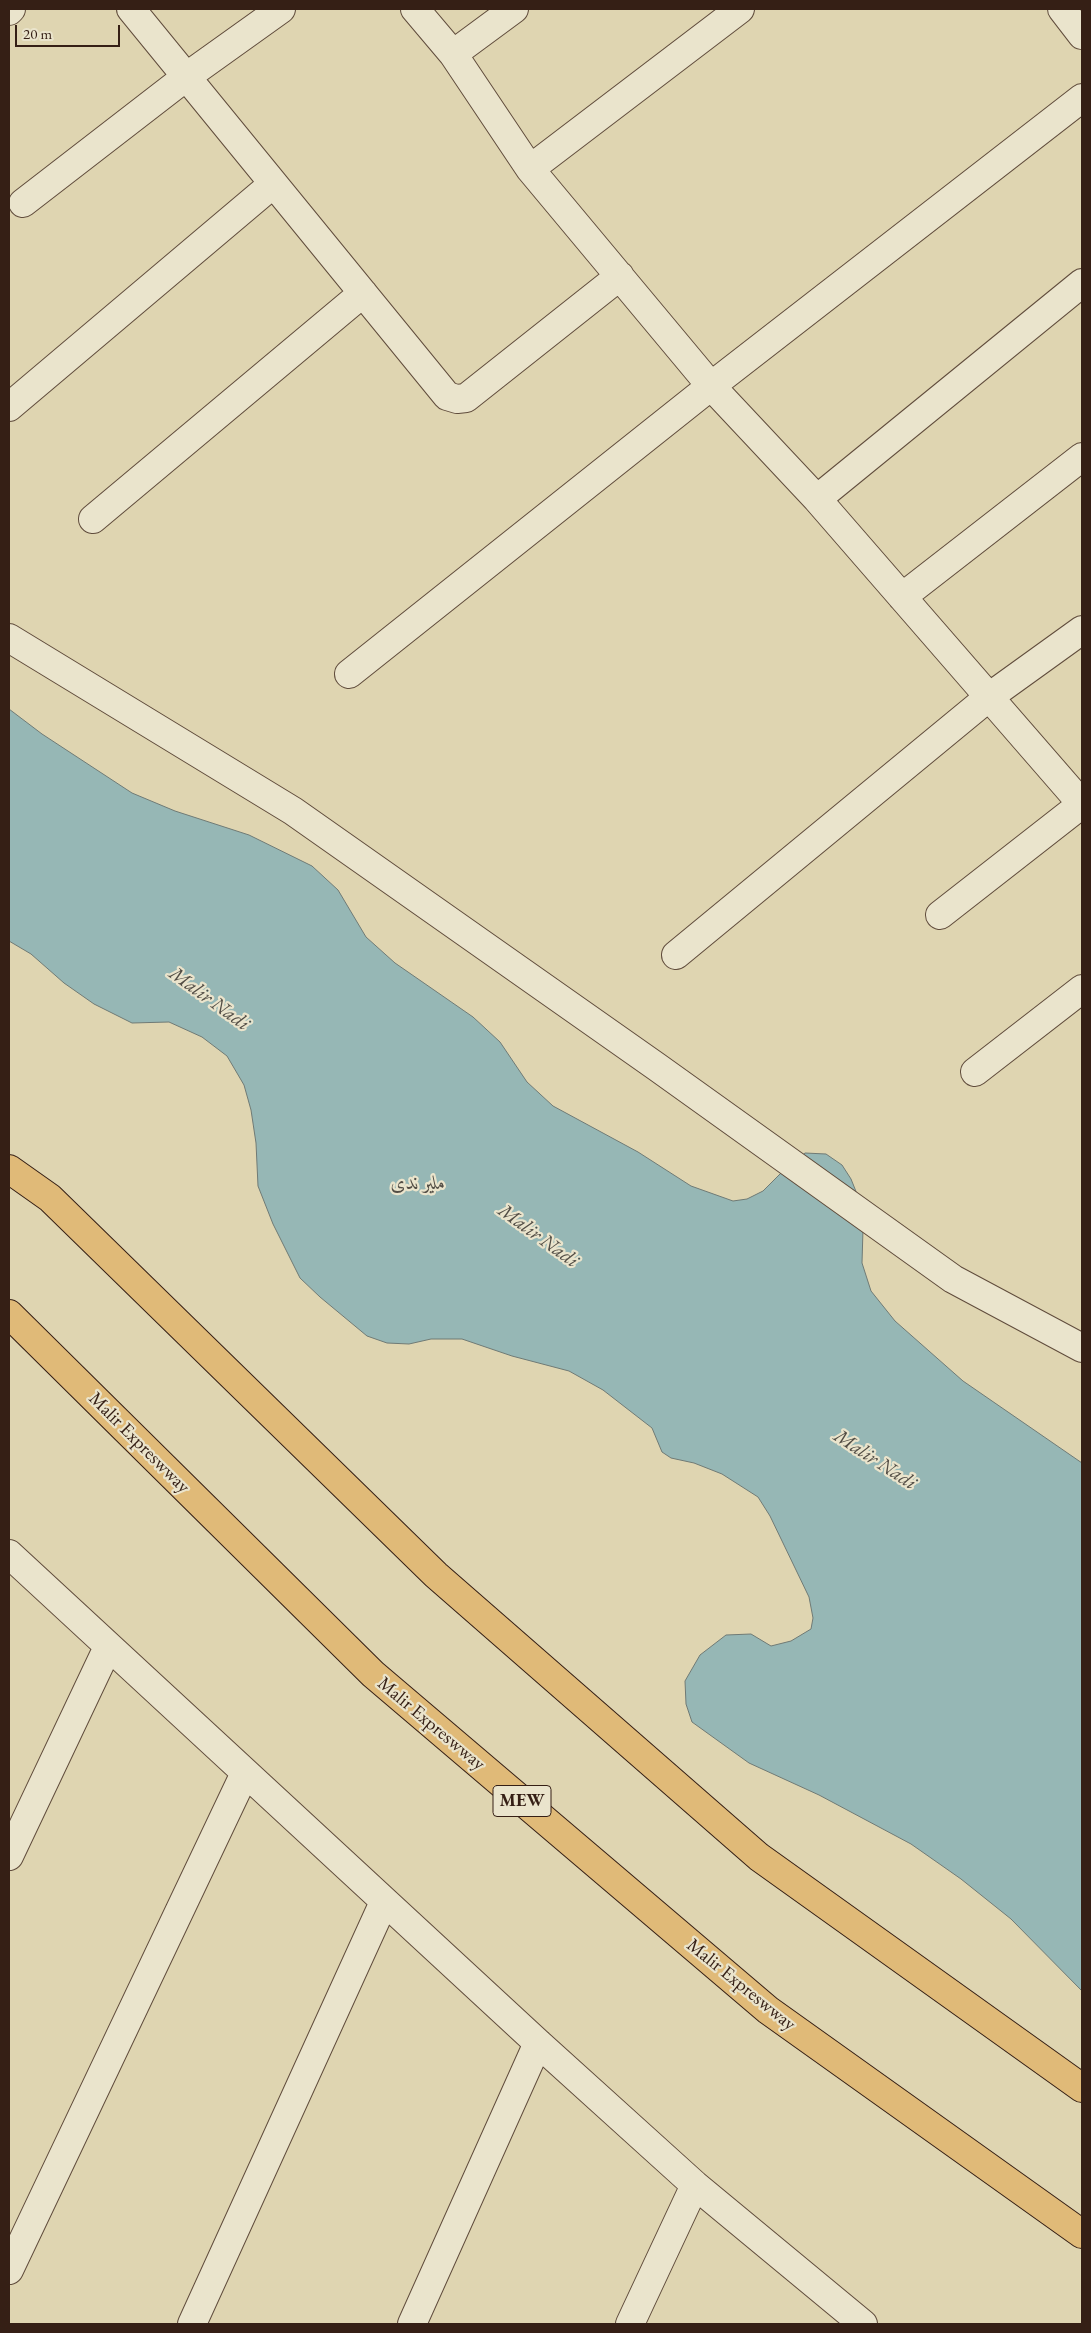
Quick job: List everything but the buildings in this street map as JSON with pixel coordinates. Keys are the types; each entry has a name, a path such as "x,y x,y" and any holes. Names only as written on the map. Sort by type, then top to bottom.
{"highway":[{"path":"9,1169 50,1198 436,1575 759,1857 1082,2088"},
{"name":"Malir Expreswway","path":"9,1314 372,1674 768,2010 1082,2234"}],"street":[{"path":"131,9 447,396 457,399 466,398 620,276"},
{"path":"23,203 186,77 281,9"},
{"path":"415,9 453,54 530,169 711,386 816,499 1082,804 940,915"},
{"path":"453,54 514,9"},
{"path":"530,169 740,9"},
{"path":"1062,9 1082,35"},
{"path":"349,674 711,386 1082,98"},
{"path":"9,407 273,184"},
{"path":"816,499 1082,283"},
{"path":"93,520 363,293"},
{"path":"902,596 1082,457"},
{"path":"676,955 989,697 1082,630"},
{"path":"9,638 293,811 657,1066 953,1279 1082,1348"},
{"path":"975,1072 1082,989"},
{"path":"9,1554 538,2044 695,2185 857,2322"},
{"path":"9,1856 108,1647"},
{"path":"9,2270 245,1773"},
{"path":"192,2324 384,1902"},
{"path":"412,2324 538,2044"},
{"path":"630,2324 695,2185"}],"water":[{"name":"ملیر ندی","path":"9,709 42,734 132,793 175,811 249,835 312,866 338,890 366,937 395,963 473,1017 500,1042 527,1082 553,1106 638,1152 691,1186 733,1201 747,1199 763,1191 785,1169 805,1153 826,1154 842,1165 851,1179 859,1199 863,1229 862,1263 871,1291 895,1321 963,1381 1082,1463 1082,1991 1011,1919 961,1879 911,1844 819,1795 749,1763 692,1722 686,1704 685,1681 700,1655 726,1635 751,1634 771,1646 791,1641 811,1629 813,1618 809,1597 770,1516 758,1497 722,1474 694,1463 671,1458 662,1452 652,1428 603,1390 569,1371 512,1356 462,1339 431,1339 409,1344 387,1343 367,1336 300,1278 273,1224 258,1186 256,1143 251,1110 244,1085 227,1056 202,1037 169,1022 132,1023 94,1004 64,983 31,954 9,941"}],"water label":[{"name":"Malir Nadi","path":"209,999"},
{"name":"Malir Nadi","path":"538,1236"},
{"name":"Malir Nadi","path":"875,1460"}]}
